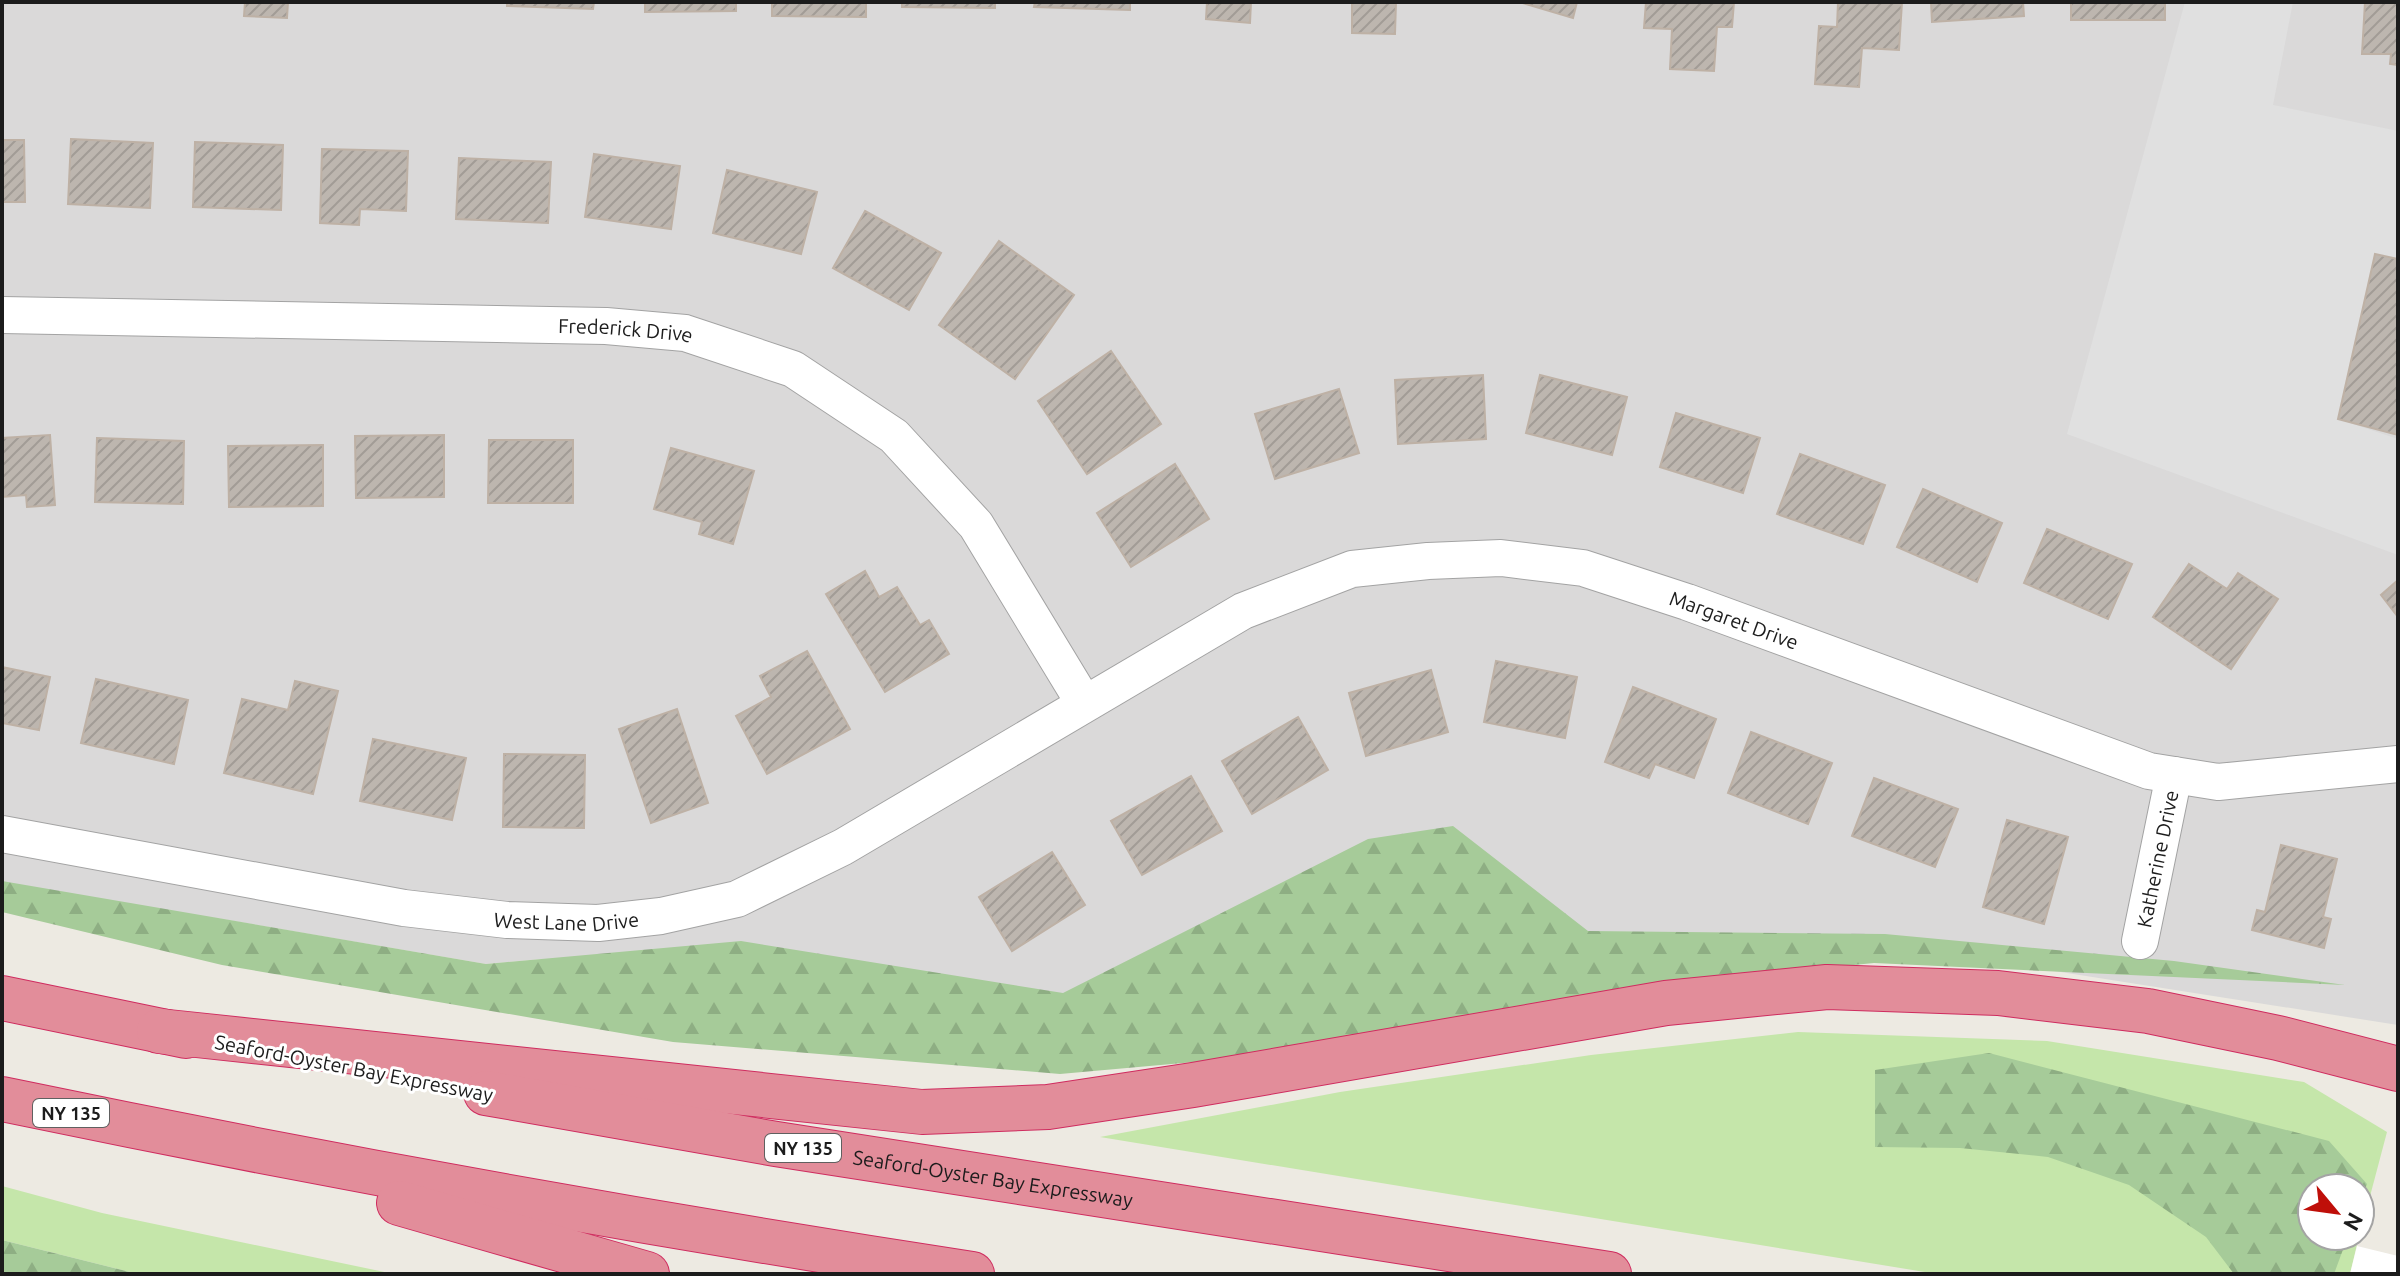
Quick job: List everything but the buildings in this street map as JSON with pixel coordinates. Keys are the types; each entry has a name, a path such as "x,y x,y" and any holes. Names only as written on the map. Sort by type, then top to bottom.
{"highway":[{"path":"159,1031 922,1112 1048,1107 1666,1003 1827,987 1998,993 2148,1011 2278,1038 2398,1069"},
{"name":"Seaford-Oyster Bay Expressway","path":"2,998 460,1088 776,1144 1609,1274"},
{"name":"NY 135","path":"2,1099 457,1188 745,1239 972,1274"},
{"path":"140,1128 647,1274"}],"street":[{"name":"Frederick Drive","path":"2,315 606,326 685,333 793,369 894,436 976,525 1084,703"},
{"name":"Margaret Drive","path":"1084,703 1243,611 1352,569 1501,558 1583,568 1687,602 2149,771 2218,782 2398,764"},
{"name":"West Lane Drive","path":"2,834 404,908 507,920 598,923 661,916 737,899 843,847 1084,703"},
{"name":"Katherine Drive","path":"2140,941 2174,775"}],"shaded area":[{"path":"2,2 2398,2 2398,1025 1858,940 1051,1024 541,959 486,964 222,919 2,891"},
{"path":"2185,2 2293,2 2273,105 2398,131 2398,259 2338,419 2398,439 2398,555 2067,434"}],"green space":[{"path":"1453,826 1588,931 1885,934 2174,961 2345,985 1874,963 1622,988 1250,1057 1060,1074 673,1042 222,965 2,912 2,881 486,964 741,941 1063,993 1368,839"},
{"path":"1798,1032 2047,1041 2304,1082 2387,1132 2376,1174 2296,1172 2296,1252 2355,1252 2350,1274 1937,1274 1100,1137 1340,1092 1591,1055"},
{"path":"1989,1053 2329,1141 2356,1172 2296,1172 2296,1252 2342,1252 2334,1274 2234,1274 2206,1237 2129,1185 2048,1157 1960,1148 1875,1147 1875,1070"},
{"path":"2,1186 102,1213 394,1274 138,1274 2,1240"},
{"path":"2,1240 138,1274 2,1274"}],"pier":[{"path":"2376,1251 2398,1256 2398,1274 2350,1274 2356,1252"}]}
